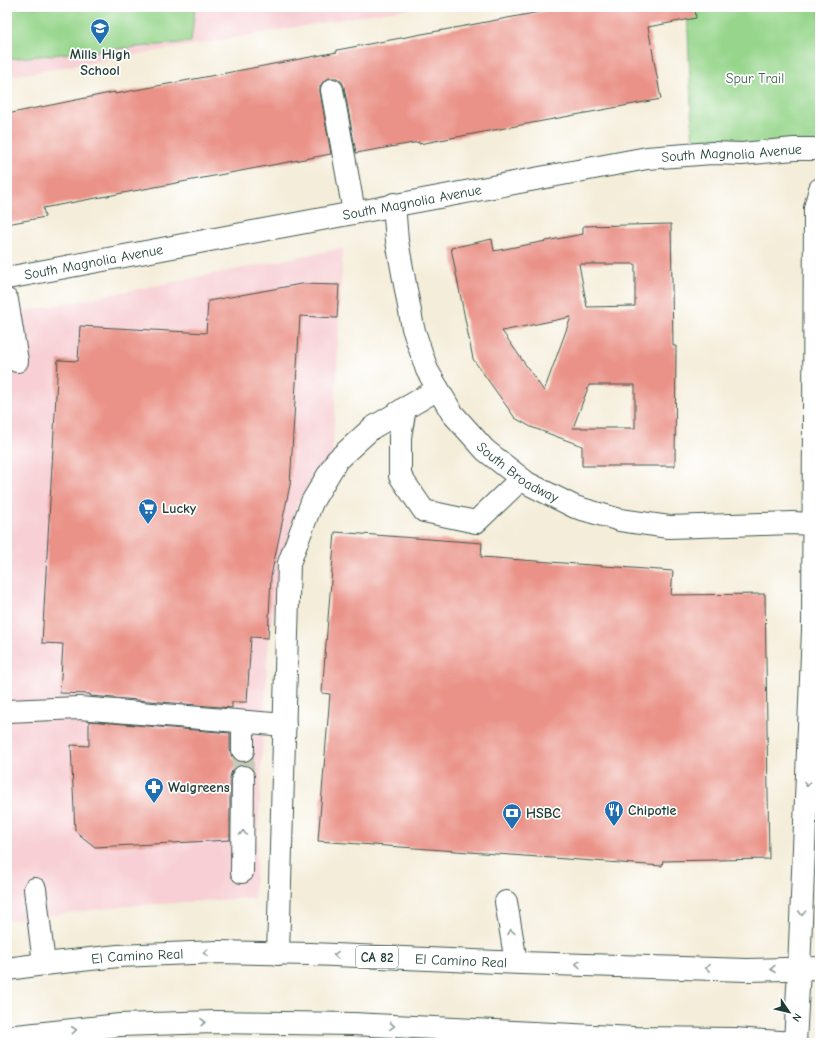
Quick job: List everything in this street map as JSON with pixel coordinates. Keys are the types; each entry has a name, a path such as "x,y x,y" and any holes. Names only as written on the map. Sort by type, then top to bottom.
{"main road":[{"path":"332,90 354,212"},
{"name":"South Magnolia Avenue","path":"7,278 394,204 647,158 712,153 742,154 794,149 820,149"},
{"path":"7,1037 120,1025 215,1022 353,1024 622,1040 734,1039 795,1043 809,968 813,630 815,208 820,189"},
{"name":"South Broadway","path":"394,204 397,241 413,328 427,370 452,413 485,450 527,483 575,507 620,520 669,526 792,523 813,524"},
{"path":"7,300 17,361"},
{"path":"278,954 290,563 312,502 337,460 372,428 438,389"},
{"path":"405,408 400,437 400,476 424,511 476,522 522,479"},
{"path":"7,712 79,708 285,725"},
{"path":"243,722 243,750"},
{"path":"242,872 243,777"},
{"path":"35,889 44,964"},
{"path":"506,902 516,962"},
{"name":"El Camino Real","path":"7,969 118,956 217,952 747,970 809,968"}],"shaded area":[{"name":"Mills High School","path":"7,7 420,7 7,77"},
{"path":"343,248 332,463 298,502 281,560 268,650 254,898 125,906 7,921 7,315"}],"green space":[{"path":"7,7 195,7 191,42 7,59"},
{"name":"Spur Trail","path":"687,7 820,7 820,150 693,154"}],"building":[{"path":"566,7 695,7 696,18 648,27 661,99 419,144 419,142 356,153 344,87 342,82 337,78 329,78 320,86 320,92 331,154 43,208 45,217 7,224 7,114 115,92 115,94"},
{"path":"671,224 673,346 676,346 675,466 582,466 582,446 531,427 515,418 473,359 451,248 492,239 494,251 583,234 583,226","holes":["579,264 635,264 635,306 587,307","571,317 544,391 502,331","589,385 635,385 635,428 573,428"]},
{"path":"301,284 339,285 337,318 300,316 290,485 271,576 268,638 251,637 247,702 232,702 232,708 90,696 90,694 60,693 63,644 42,643 58,360 78,361 80,326 206,333 208,301"},
{"path":"335,532 482,543 481,557 673,571 671,595 765,594 769,859 663,861 662,866 318,841 330,694 322,693"},
{"name":"Walgreens","path":"89,721 230,733 230,750 232,757 237,761 243,762 249,761 252,758 253,770 249,766 237,766 232,771 230,777 230,840 95,847 75,831 71,745 89,746"}],"tunnel":[{"path":"243,750 243,777"}],"place":[{"name":"Mills High School","path":"100,45"},
{"name":"Lucky","path":"148,525"},
{"name":"Walgreens","path":"154,804"},
{"name":"Chipotle","path":"614,827"},
{"name":"HSBC","path":"512,830"}]}
